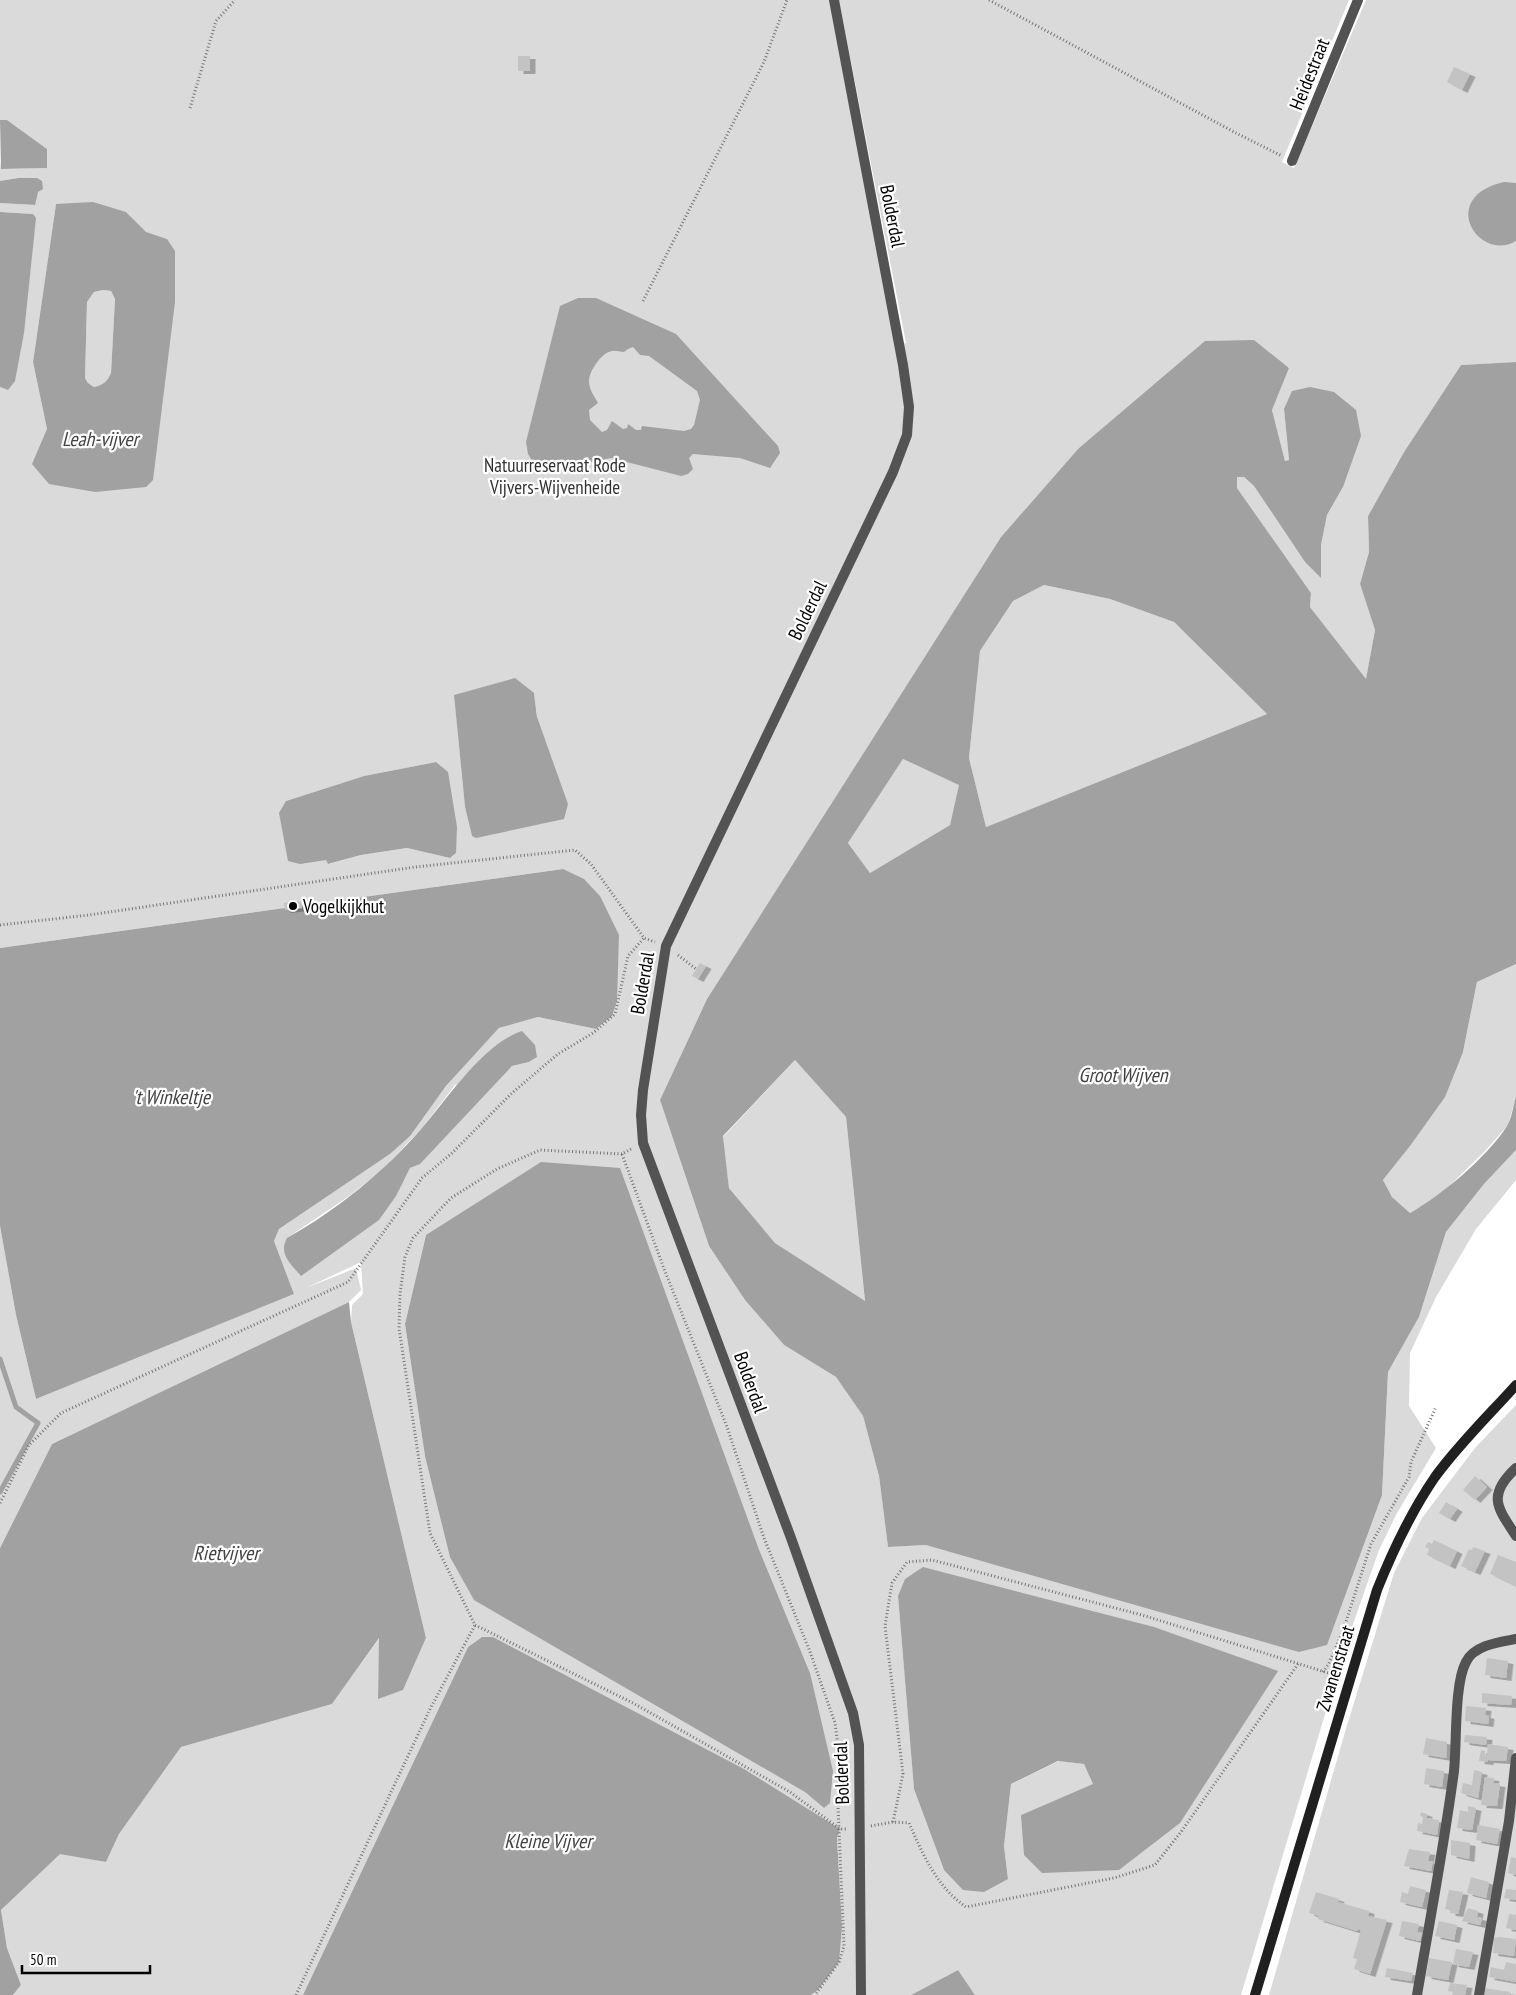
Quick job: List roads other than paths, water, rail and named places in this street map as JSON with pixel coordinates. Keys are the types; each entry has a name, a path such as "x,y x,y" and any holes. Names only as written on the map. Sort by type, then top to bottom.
{"street":[{"name":"Bolderdal","path":"834,0 904,365 909,407 906,435 893,472 666,946 642,1090 641,1115 643,1143 791,1538 853,1713 860,1745 860,1995"},
{"name":"Heidestraat","path":"1292,161 1358,0"},
{"name":"Zwanenstraat","path":"1255,1995 1377,1590 1393,1549 1412,1514 1436,1477 1466,1440 1516,1385"},
{"path":"1516,1468 1509,1474 1498,1493 1498,1508 1516,1536"},
{"path":"1417,1995 1439,1870 1452,1778 1460,1683 1466,1662 1474,1652 1494,1644 1516,1639"},
{"path":"1479,1995 1510,1821 1516,1758"}],"water":[{"path":"0,120 7,120 47,149 47,168 1,169"},
{"path":"18,178 37,178 42,181 43,189 38,192 35,205 0,203 0,181"},
{"path":"1504,182 1516,183 1516,241 1502,245 1489,243 1478,236 1471,225 1468,213 1472,201 1484,190"},
{"name":"Leah-vijver","path":"93,202 126,212 146,232 167,239 175,251 175,302 153,480 146,487 95,492 49,484 32,464 47,429 33,362 56,204","holes":["111,291 115,299 111,373 104,383 94,387 85,378 87,302 94,292"]},
{"path":"0,212 33,214 36,218 24,333 15,381 8,390 0,387"},
{"path":"578,298 596,298 676,334 778,446 780,453 770,468 740,458 693,454 689,458 693,469 688,474 681,476 611,458 571,466 533,462 528,454 526,442 560,306","holes":["633,347 640,355 649,356 697,391 700,400 694,425 691,429 684,431 642,426 641,430 636,430 628,424 627,428 623,429 612,421 607,430 602,432 590,420 589,410 598,403 589,384 591,372 597,363 608,352 624,352"]},
{"name":"Groot Wijven","path":"1254,340 1289,368 1272,410 1285,461 1289,460 1284,409 1292,391 1310,387 1334,392 1356,410 1361,436 1343,487 1327,515 1321,545 1321,578 1305,562 1254,486 1244,477 1237,477 1237,488 1311,593 1310,607 1366,679 1375,630 1360,584 1369,552 1368,516 1404,452 1461,365 1516,362 1516,964 1477,982 1463,1052 1445,1097 1383,1180 1392,1197 1410,1213 1423,1205 1449,1186 1488,1150 1509,1123 1516,1097 1516,1150 1484,1184 1446,1232 1419,1317 1388,1372 1382,1495 1327,1645 1299,1652 926,1545 888,1547 879,1476 863,1416 836,1377 784,1345 745,1300 709,1246 660,1100 707,999 1001,537 1078,449 1205,341","holes":["1044,585 1110,599 1174,622 1267,714 986,827 969,758 980,651 1013,601","903,759 959,785 950,825 870,873 848,843","795,1060 846,1117 865,1301 775,1243 729,1188 723,1136"]},
{"path":"515,678 534,693 537,717 568,804 564,819 476,838 472,836 465,807 454,695"},
{"path":"436,762 448,772 457,827 456,853 450,858 407,848 361,855 328,864 326,860 300,864 288,861 279,813 286,801 364,776"},
{"name":"'t Winkeltje","path":"563,869 584,879 600,896 619,935 617,1001 612,1016 596,1029 538,1017 499,1028 446,1086 410,1136 390,1154 279,1229 274,1241 294,1294 36,1399 16,1315 0,1226 0,948"},
{"path":"522,1031 535,1045 537,1057 529,1062 512,1066 420,1164 410,1168 396,1196 379,1220 301,1276 285,1254 284,1249 287,1238 324,1215 359,1189 408,1144 480,1059 494,1047"},
{"path":"541,1162 620,1168 758,1547 810,1673 833,1771 830,1803 824,1808 805,1792 474,1600 450,1557 425,1456 405,1324 426,1235"},
{"name":"Rietvijver","path":"349,1302 351,1322 426,1638 403,1690 378,1699 379,1638 332,1704 181,1747 119,1834 106,1862 60,1854 1,1910 7,1948 21,1985 13,1995 0,1995 0,1548 52,1444"},
{"path":"923,1567 1154,1627 1278,1671 1180,1823 1119,1870 1042,1873 1024,1855 1021,1815 1093,1784 1084,1764 1058,1761 1011,1784 1004,1846 1008,1879 984,1892 963,1890 944,1870 914,1789 898,1596 905,1579"},
{"name":"Kleine Vijver","path":"482,1637 493,1637 744,1769 840,1829 837,1838 842,1926 839,1962 818,1990 811,1995 303,1995 468,1647"},
{"path":"958,1970 975,1995 911,1995"}],"waterway":[{"path":"0,1359 16,1407 38,1423 0,1492"}],"place":[{"name":"Vogelkijkhut","path":"293,906"}],"park label":[{"name":"Natuurreservaat Rode Vijvers-Wijvenheide","path":"555,476"}]}
